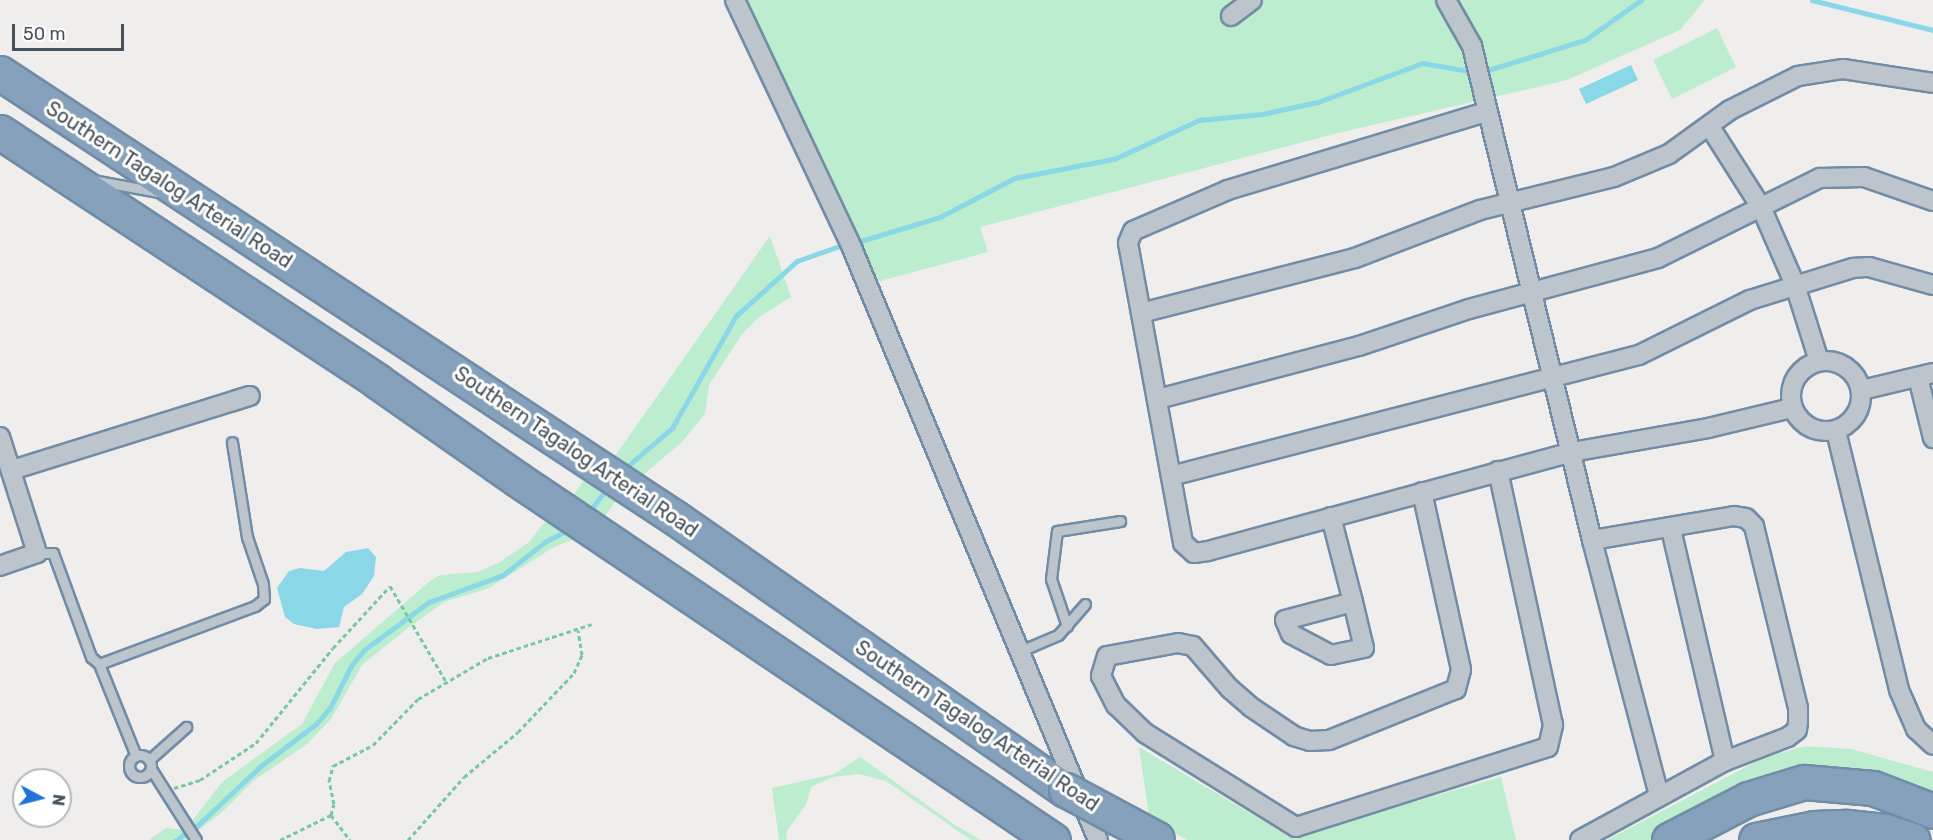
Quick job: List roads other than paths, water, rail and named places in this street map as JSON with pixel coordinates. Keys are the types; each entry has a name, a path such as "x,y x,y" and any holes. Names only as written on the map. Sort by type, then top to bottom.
{"highway":[{"name":"Southern Tagalog Arterial Road","path":"0,73 674,517 1066,790 1154,840"},
{"path":"0,132 377,381 517,480 1053,840"},
{"path":"1669,840 1748,799 1804,782 1873,788 1933,812"},
{"path":"1756,840 1814,828 1847,827 1885,831 1913,840"}],"street":[{"path":"735,0 848,241 1098,840"},
{"path":"1232,16 1252,0"},
{"path":"1446,0 1472,45 1486,112 1592,540 1659,796"},
{"path":"1141,313 1355,258 1455,218 1509,202 1614,177 1669,154 1710,128 1730,110 1779,82 1822,70 1864,70 1933,83"},
{"path":"1486,112 1228,190 1132,231 1128,243 1183,543 1194,553 1572,453 1707,428 1792,408"},
{"path":"1710,128 1761,207 1795,285 1819,361"},
{"path":"1158,399 1359,346 1532,291 1658,258 1820,178 1844,175 1864,177 1933,201"},
{"path":"1171,476 1553,379 1658,348 1734,308 1795,285 1852,268 1869,267 1933,285"},
{"path":"1819,361 1846,366 1862,390 1856,415 1836,431 1809,428 1792,408 1791,393 1795,379 1805,367 1819,361"},
{"path":"1862,390 1925,375 1933,438"},
{"path":"12,470 250,396"},
{"path":"1836,431 1899,690 1916,729 1933,745"},
{"path":"0,437 37,553 0,566"},
{"path":"1422,492 1461,670 1456,689 1329,740 1310,741 1294,736 1251,707 1230,689 1193,646 1178,643 1107,656 1100,668 1101,676 1116,705 1145,733 1296,827 1548,747 1553,725 1498,471"},
{"path":"1580,840 1725,761 1797,730 1796,696 1754,526 1746,518 1734,516 1671,529 1592,540"},
{"path":"1331,517 1353,602"},
{"path":"1671,529 1725,761"}],"lane":[{"path":"64,176 184,196"},
{"path":"99,664 255,606 264,599 263,584 247,537 232,442"},
{"path":"1067,626 1050,579 1058,531 1120,521"},
{"path":"37,553 53,553 91,657 99,664 136,756 150,764 165,794 182,816 196,840"},
{"path":"1018,652 1047,642 1067,626 1085,604"},
{"path":"136,756 130,762 135,775 144,776 150,764 186,727"}],"water":[{"path":"1631,65 1638,80 1586,104 1579,89"},
{"path":"368,548 376,557 374,576 362,594 344,607 339,627 317,629 294,624 285,617 277,588 289,571 300,568 324,571 346,552"}],"waterway":[{"path":"1482,72 1585,40 1641,0"},
{"path":"1812,0 1933,30"},
{"path":"854,243 940,217 1015,178 1114,159 1199,120 1262,114 1318,102 1423,63 1474,72"},
{"path":"623,470 672,428 736,316 797,261 845,244"},
{"path":"589,512 607,488"},
{"path":"176,840 197,826 261,766 316,724 330,708 351,666 364,650 429,602 503,575 545,542 569,529"}]}
